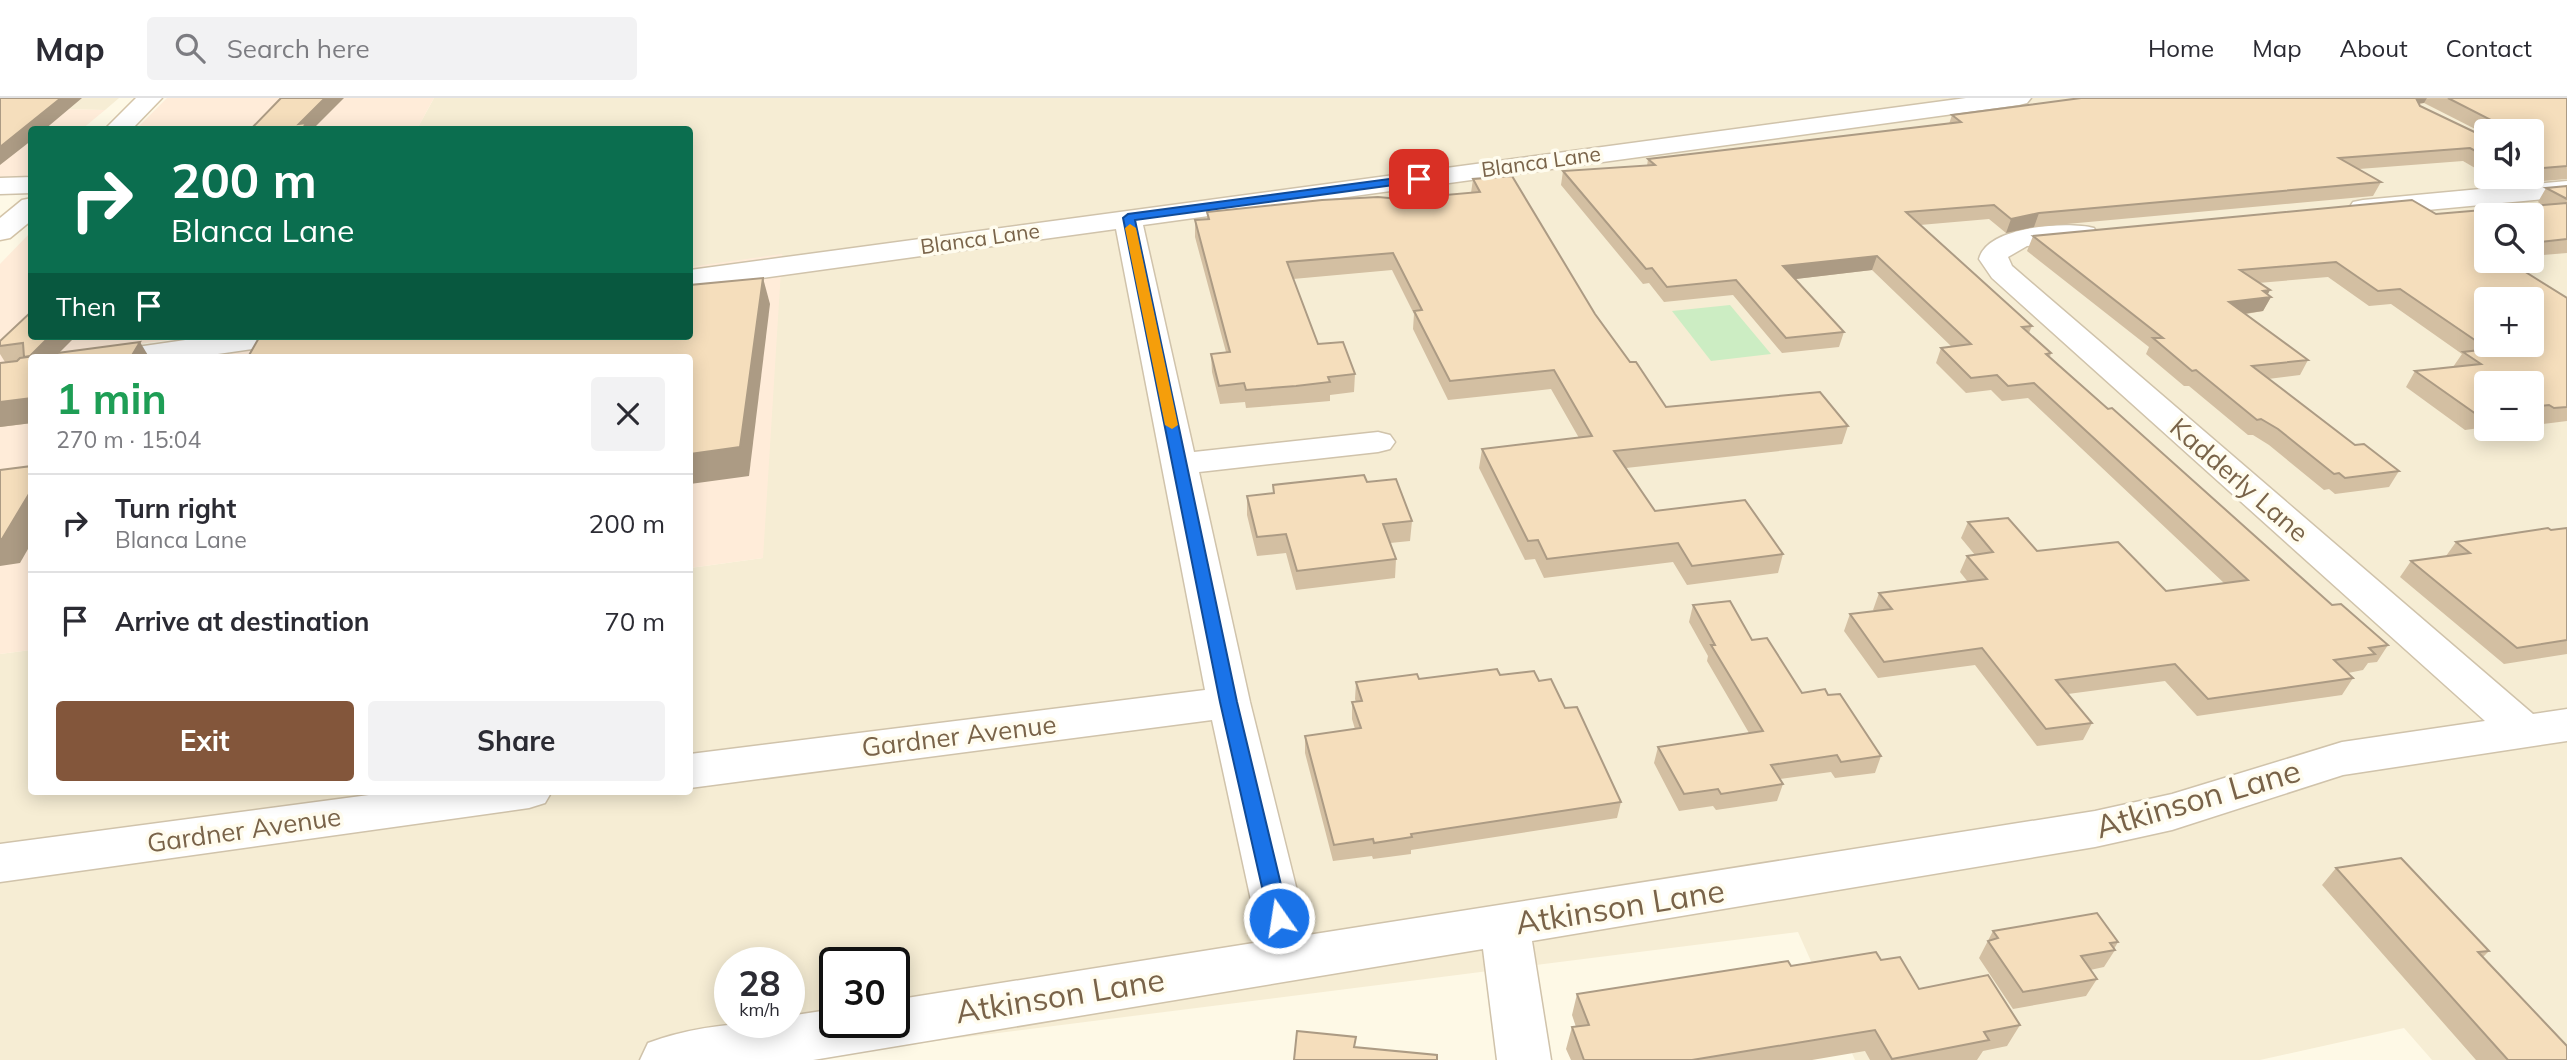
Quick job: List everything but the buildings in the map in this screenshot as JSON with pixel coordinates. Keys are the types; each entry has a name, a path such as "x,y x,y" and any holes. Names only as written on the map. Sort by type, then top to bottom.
{"street":[{"path":"120,126 150,98"},
{"name":"Blanca Lane","path":"693,279 2019,98"},
{"path":"2544,176 2567,188"},
{"path":"0,186 28,185"},
{"path":"2335,210 2567,188"},
{"path":"0,232 28,209"},
{"path":"1128,218 1229,702 1289,959"},
{"name":"Kadderly Lane","path":"2116,231 2034,238 2009,243 1997,250 1993,259 2002,272 2546,728"},
{"path":"151,354 251,340"},
{"path":"1180,464 1378,442"},
{"name":"Gardner Avenue","path":"693,771 1229,702"},
{"name":"Atkinson Lane","path":"667,1060 864,1044 1289,959 2095,829 2172,812 2343,758 2546,728"},
{"name":"Gardner Avenue","path":"0,863 500,795"},
{"path":"1506,926 1524,1060"}],"shaded area":[{"path":"0,98 119,98 105,110 6,108"},
{"path":"167,98 434,98 419,126 139,126"},
{"path":"434,98 2567,98 2567,1060 2432,1060 2404,1028 2260,1060 1855,1060 1798,932 784,1060 0,1060 0,654 28,650 28,795 693,795 693,568 763,558 693,280 693,126 419,126"},
{"path":"6,108 105,110 86,126 28,126 28,174 25,177 0,178 0,112"},
{"path":"28,235 28,340 168,340 66,354 28,354 28,359 0,363 0,264"},
{"path":"782,254 763,558 693,568 693,354 83,354 181,340 693,340 693,267"},
{"path":"28,361 28,650 0,654 0,366"}],"green space":[{"path":"1730,305 1771,354 1711,361 1672,311"}],"slow traffic":[{"path":"1130,228 1172,425"}],"route":[{"path":"1279,918 1229,702 1128,218 1419,179"}]}
